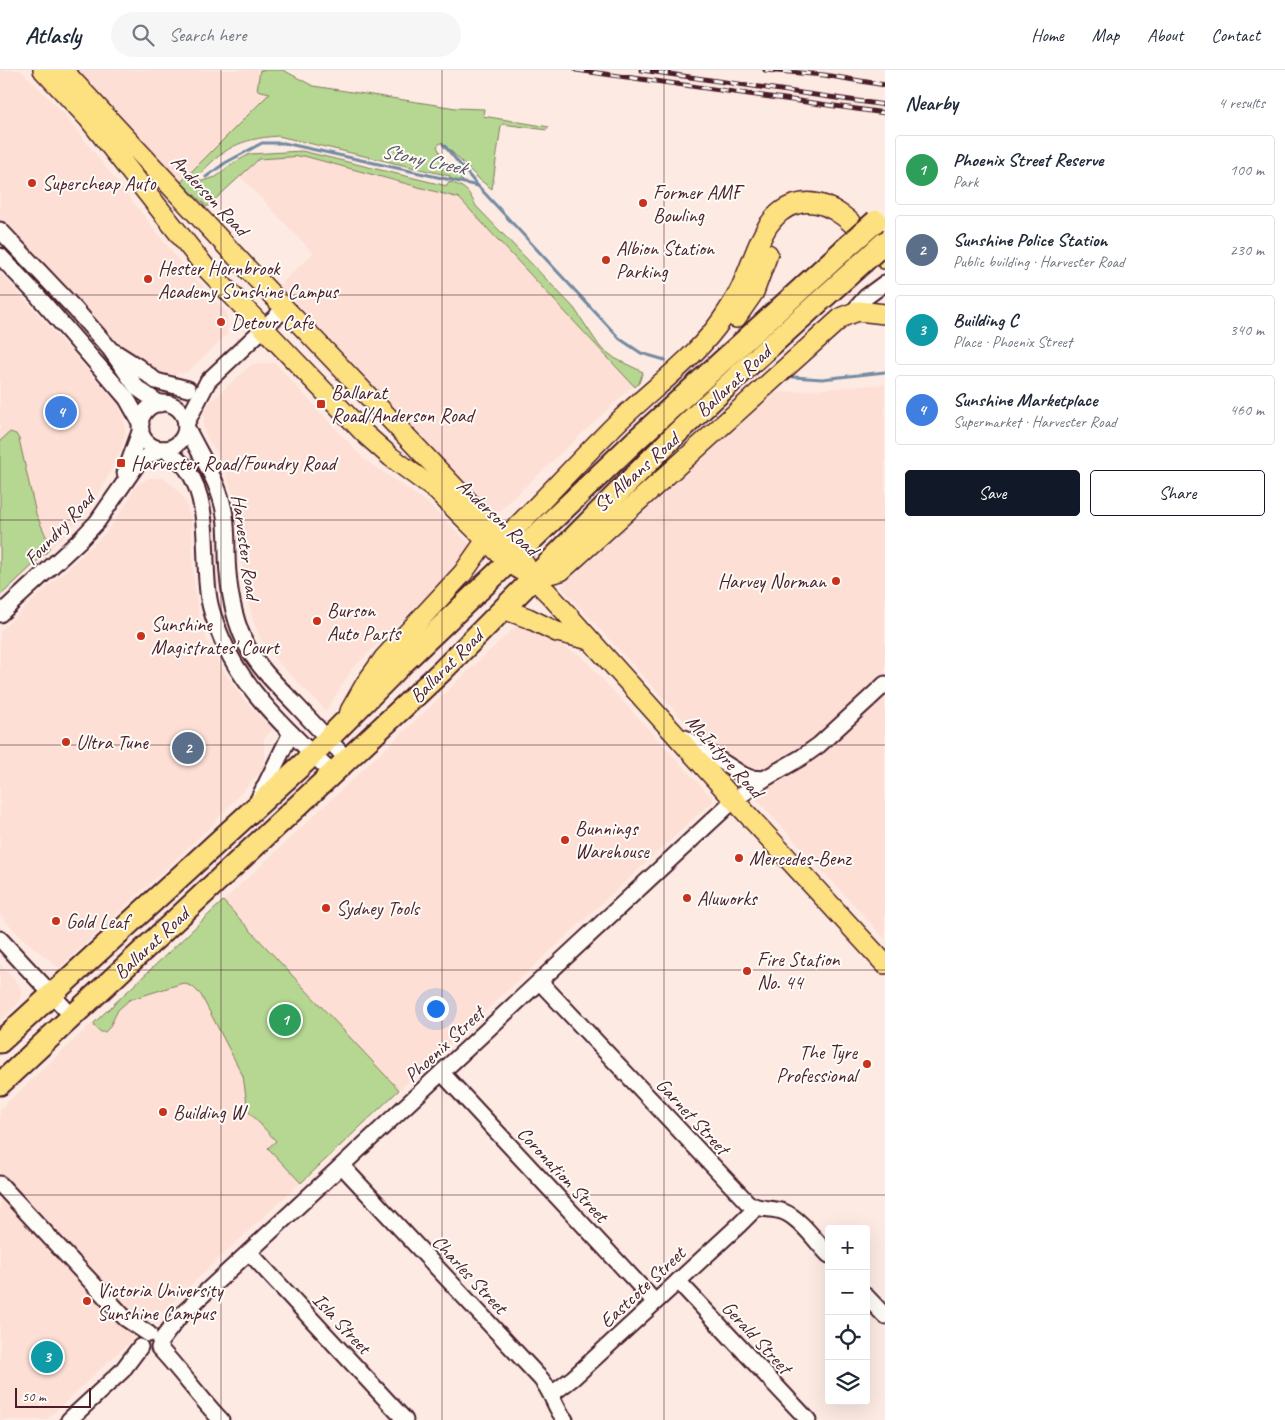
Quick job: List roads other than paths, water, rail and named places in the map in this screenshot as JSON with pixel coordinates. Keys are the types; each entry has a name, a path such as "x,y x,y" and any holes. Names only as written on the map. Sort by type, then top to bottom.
{"highway":[{"name":"Ballarat Road","path":"0,1042 335,733 402,664 501,546 604,471 880,217"},
{"name":"Ballarat Road","path":"0,1084 442,672 691,419 885,242"}],"main road":[{"name":"Anderson Road","path":"43,70 88,118 206,268 378,446 437,491 501,546 534,578"},
{"name":"Anderson Road","path":"63,70 285,308 501,546"},
{"path":"335,733 384,658 463,573 501,546 587,452 706,342 737,304 766,228 784,209 796,204 807,203 822,205 834,210 842,215 885,259"},
{"path":"853,312 885,314"},
{"name":"St Albans Road","path":"534,578 561,571 829,327 842,316 853,312"},
{"path":"587,452 604,471"},
{"name":"McIntyre Road","path":"534,578 885,964"},
{"path":"503,609 528,618 557,632 590,640"}],"street":[{"path":"0,230 110,349 138,388 161,404 169,404 178,409 184,417 186,425"},
{"path":"0,256 41,299 127,399 148,443 163,449 172,447 184,437 186,425 208,381 285,308"},
{"path":"853,312 866,297 885,283"},
{"path":"110,349 156,381 188,389"},
{"path":"141,426 143,416 149,409 208,381"},
{"name":"Harvester Road","path":"186,425 214,478 223,505 228,533 230,590 240,631 258,663 335,733 340,767"},
{"name":"Foundry Road","path":"121,486 141,426"},
{"name":"Foundry Road","path":"0,614 79,541 96,522 141,460 163,449"},
{"name":"Harvester Road","path":"163,449 186,468 193,480 200,501 204,523 209,601 222,640 254,691 291,733 313,754 340,767"},
{"name":"Phoenix Street","path":"69,1420 734,800 764,779 802,758 819,745 885,684"},
{"path":"668,727 743,775 750,778 764,779"},
{"path":"253,810 291,733"},
{"path":"0,939 72,1016"},
{"name":"Garnet Street","path":"540,982 737,1192 756,1208"},
{"name":"Coronation Street","path":"442,1073 655,1302"},
{"name":"Charles Street","path":"342,1166 541,1380 552,1394 560,1418"},
{"path":"0,1184 150,1344 189,1380 200,1397 221,1420"},
{"path":"756,1208 779,1210 790,1215 825,1252"},
{"name":"Eastcote Street","path":"552,1394 574,1378 756,1208"},
{"name":"Isla Street","path":"249,1252 405,1420"},
{"name":"Gerald Street","path":"678,1281 808,1420"},
{"path":"870,1300 885,1316"}],"waterway":[{"name":"Stony Creek","path":"206,177 225,163 262,143 284,143 478,186 620,339 641,353 665,360"},
{"path":"443,144 477,185"},
{"name":"Stony Creek","path":"793,377 822,379 885,372"}],"railway":[{"path":"576,70 885,113"},
{"path":"641,70 885,105"},
{"path":"765,70 824,75 885,85"}],"place":[{"name":"Supercheap Auto","path":"32,183"},
{"name":"Former AMF Bowling","path":"643,203"},
{"name":"Albion Station Parking","path":"606,260"},
{"name":"Hester Hornbrook Academy Sunshine Campus","path":"148,279"},
{"name":"Detour Cafe","path":"221,322"},
{"name":"Ballarat Road/Anderson Road","path":"321,404"},
{"name":"Sunshine Marketplace","path":"61,412"},
{"name":"Harvester Road/Foundry Road","path":"121,463"},
{"name":"Harvey Norman","path":"836,581"},
{"name":"Burson Auto Parts","path":"317,621"},
{"name":"Sunshine Magistrates' Court","path":"141,636"},
{"name":"Ultra Tune","path":"66,742"},
{"name":"Sunshine Police Station","path":"188,748"},
{"name":"Bunnings Warehouse","path":"565,840"},
{"name":"Mercedes-Benz","path":"739,858"},
{"name":"Aluworks","path":"687,898"},
{"name":"Sydney Tools","path":"326,908"},
{"name":"Gold Leaf","path":"56,921"},
{"name":"Fire Station No. 44","path":"747,971"},
{"name":"Phoenix Street Reserve","path":"285,1020"},
{"name":"The Tyre Professional","path":"867,1064"},
{"name":"Building W","path":"163,1112"},
{"name":"Victoria University Sunshine Campus","path":"87,1301"},
{"name":"Building C","path":"47,1357"}]}
